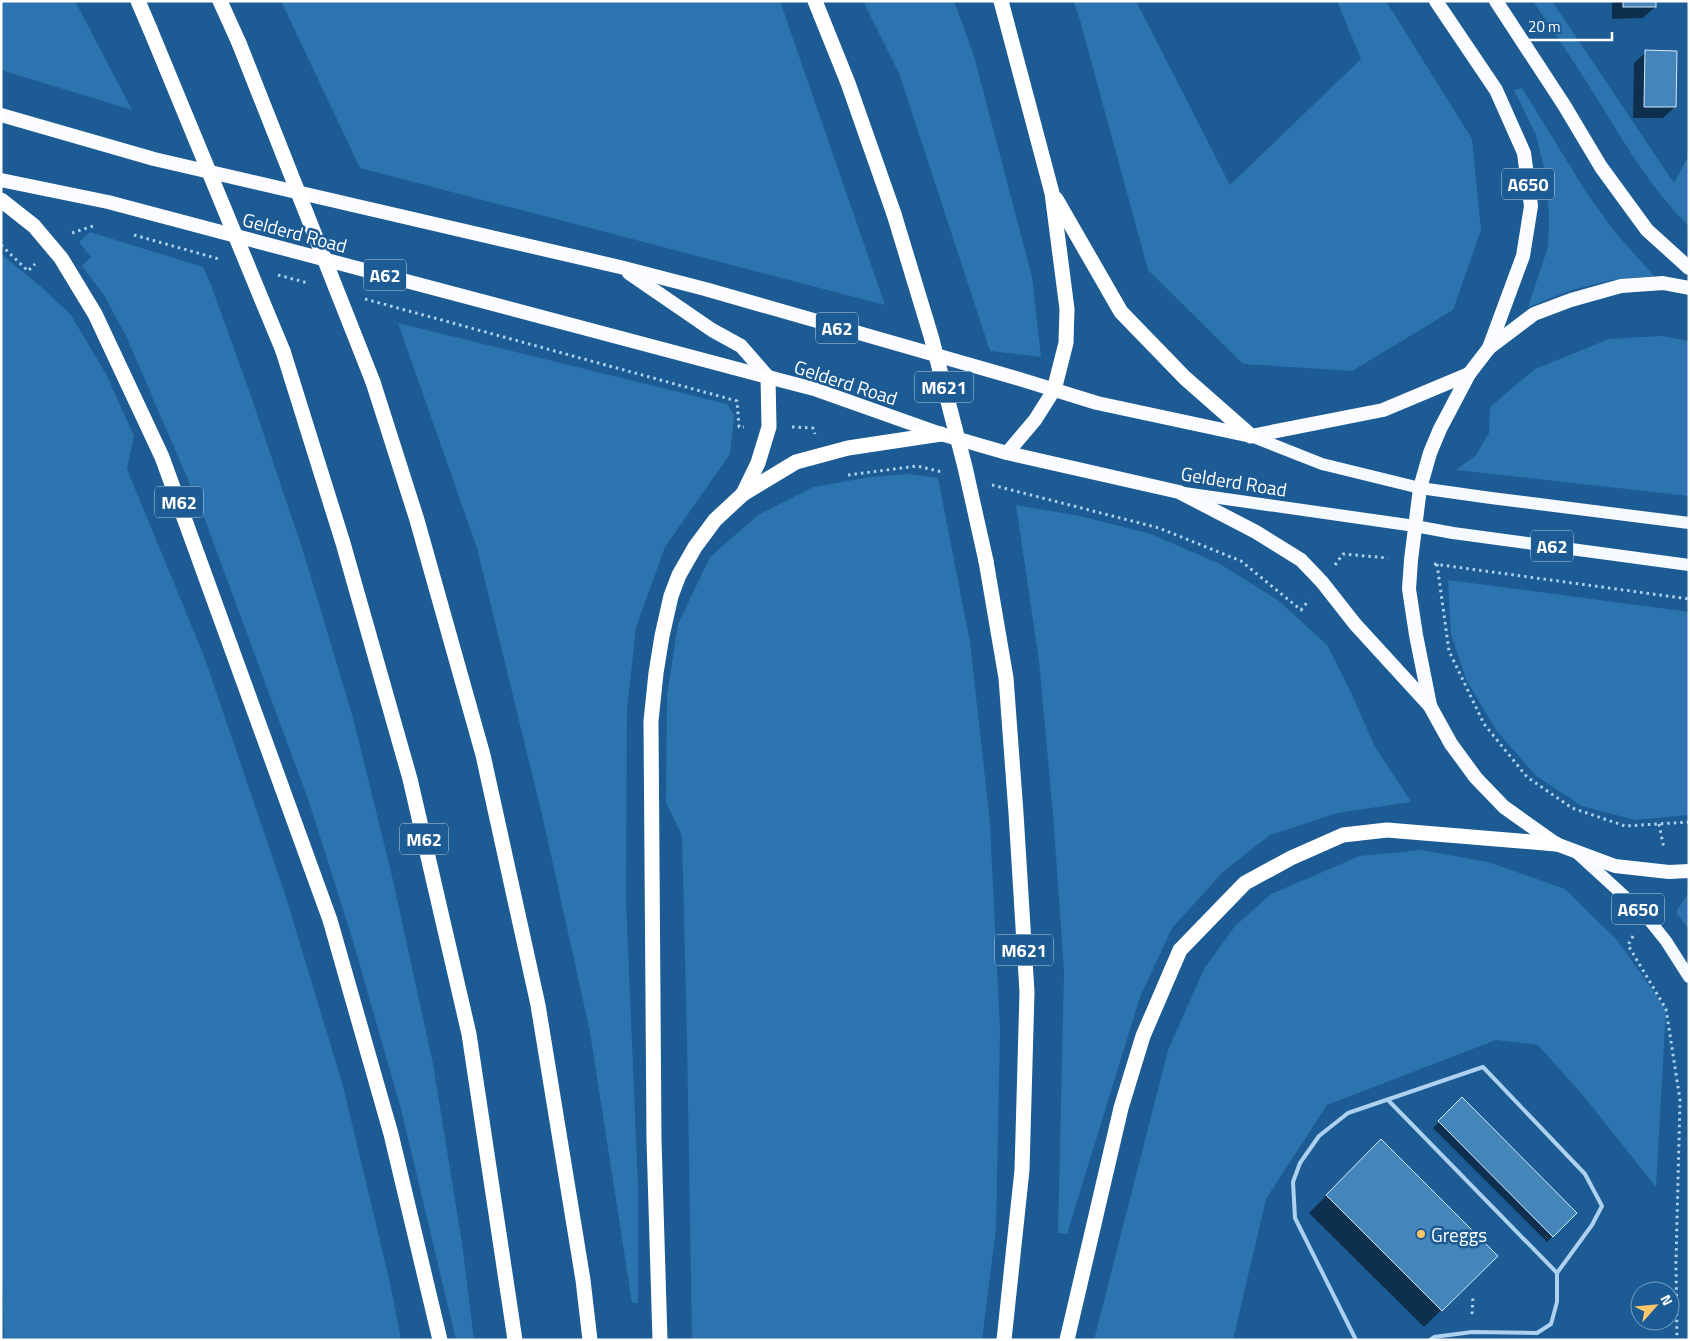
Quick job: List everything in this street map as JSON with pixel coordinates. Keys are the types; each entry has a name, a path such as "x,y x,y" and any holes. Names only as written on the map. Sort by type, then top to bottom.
{"highway":[{"name":"M62","path":"138,1 282,350 343,543 413,789 469,1034 515,1340"},
{"path":"220,1 239,44 374,382 417,520 483,754 538,1005 581,1270 590,1340"},
{"name":"M621","path":"815,1 848,83 894,214 931,336 965,466 986,561 1006,678 1027,992 1022,1170 1004,1340"},
{"path":"1001,1 1052,193 1067,309 1066,344 1054,390 1035,420 1007,453"},
{"name":"A650","path":"1436,1 1496,90 1524,153 1532,206 1523,256 1489,348"},
{"path":"1496,1 1564,105 1601,167 1647,230 1689,268"},
{"name":"Gelderd Road","path":"1,115 154,159 620,267 705,289 1097,402 1251,436 1383,410 1469,374"},
{"name":"Gelderd Road","path":"1,180 108,202 768,376 814,389 941,434 1007,453 1179,492"},
{"path":"1052,193 1121,312 1185,378 1251,436"},
{"name":"M62","path":"1,200 34,226 61,258 95,314 162,456 330,920 391,1134 440,1340"},
{"path":"620,267 712,330 741,346 768,376 769,426 758,463 744,494"},
{"path":"1430,706 1409,589 1415,526 1420,488 1430,454 1440,429 1469,374 1489,348 1534,314 1571,300 1622,286 1663,283 1689,288"},
{"path":"660,1340 654,1140 651,721 656,673 671,596 679,576 695,547 716,520 744,494 796,462 848,448 941,434"},
{"path":"1179,492 1256,532 1301,560 1322,582 1355,624 1430,706 1451,744 1476,778 1504,807 1556,844 1615,866 1669,872 1689,871"},
{"path":"1067,1340 1121,1108 1143,1036 1180,950 1245,883 1291,858 1344,835 1387,830 1556,844"}],"main road":[{"name":"Gelderd Road","path":"1251,436 1322,464 1420,488 1689,523"},
{"name":"Gelderd Road","path":"1179,492 1453,533 1689,565"},
{"name":"A650","path":"1576,852 1646,916 1666,941 1689,977"}],"lane":[{"path":"1356,1340 1344,1312 1295,1218 1292,1182 1300,1163 1319,1136 1348,1113 1483,1067 1585,1174 1602,1206 1592,1225 1557,1273 1557,1302 1550,1324 1537,1333 1472,1332 1434,1337 1430,1340"},
{"path":"1388,1100 1557,1273"}],"path":[{"path":"1,245 28,271 51,246"},
{"path":"1437,564 1449,651 1484,724 1528,777 1572,808 1625,826 1689,822"},
{"path":"1659,824 1669,872"},
{"path":"1646,916 1628,945 1666,1009 1680,1100 1676,1340"}],"shaded area":[{"path":"1,1 75,1 132,110 1,70"},
{"path":"281,1 780,1 885,305 360,168"},
{"path":"863,1 954,1 974,56 1032,277 1041,357 990,351 899,73"},
{"path":"1073,1 1136,1 1230,185 1361,59 1337,1 1386,1 1472,139 1481,230 1453,310 1352,371 1243,364 1148,270 1078,13"},
{"path":"1533,1 1552,1 1674,183 1689,155 1689,226 1662,196 1638,164"},
{"path":"1522,88 1586,192 1614,231 1654,276 1612,280 1572,290 1528,307 1548,247 1549,217 1546,176 1536,135 1514,90"},
{"path":"90,232 203,267 250,393 304,554 353,718 392,876 433,1064 462,1243 474,1340 456,1340 401,1109 353,941 309,802 204,517 127,338 104,295 82,266 91,257 79,242"},
{"path":"1,254 71,315 106,374 134,436 127,469 204,656 285,894 343,1086 390,1283 401,1340 4,1340 1,1228"},
{"path":"398,323 727,404 734,415 730,454 665,547 636,627 627,710 626,900 638,1186 638,1303 632,1303 590,1032 543,819 477,548"},
{"path":"1662,336 1689,341 1689,496 1456,470 1476,455 1489,433 1490,407 1535,369 1609,339"},
{"path":"908,474 938,478 970,642 990,823 1000,1031 996,1229 982,1340 692,1340 682,836 666,802 667,695 678,624 710,557 758,515 813,487 870,477"},
{"path":"1016,505 1080,516 1151,534 1220,564 1279,601 1327,645 1374,745 1411,802 1337,813 1270,835 1223,872 1172,928 1140,997 1067,1234 1058,1233 1064,971 1053,815 1039,661"},
{"path":"1448,580 1689,612 1689,815 1635,820 1582,806 1536,776 1496,730 1466,679 1451,634"},
{"path":"1421,850 1488,862 1565,889 1617,940 1666,1009 1656,1187 1586,1099 1538,1045 1496,1040 1327,1105 1266,1199 1233,1340 1094,1340 1168,1050 1204,969 1235,926 1271,894 1360,856"},
{"path":"1689,892 1689,930 1676,912"}],"building":[{"path":"1623,1 1656,1 1656,7 1623,7"},
{"path":"1645,50 1677,51 1676,107 1644,107"},
{"path":"1462,1097 1577,1213 1553,1237 1438,1121"},
{"path":"1381,1139 1498,1256 1442,1311 1326,1195"}],"place":[{"name":"Greggs","path":"1421,1234"}]}
